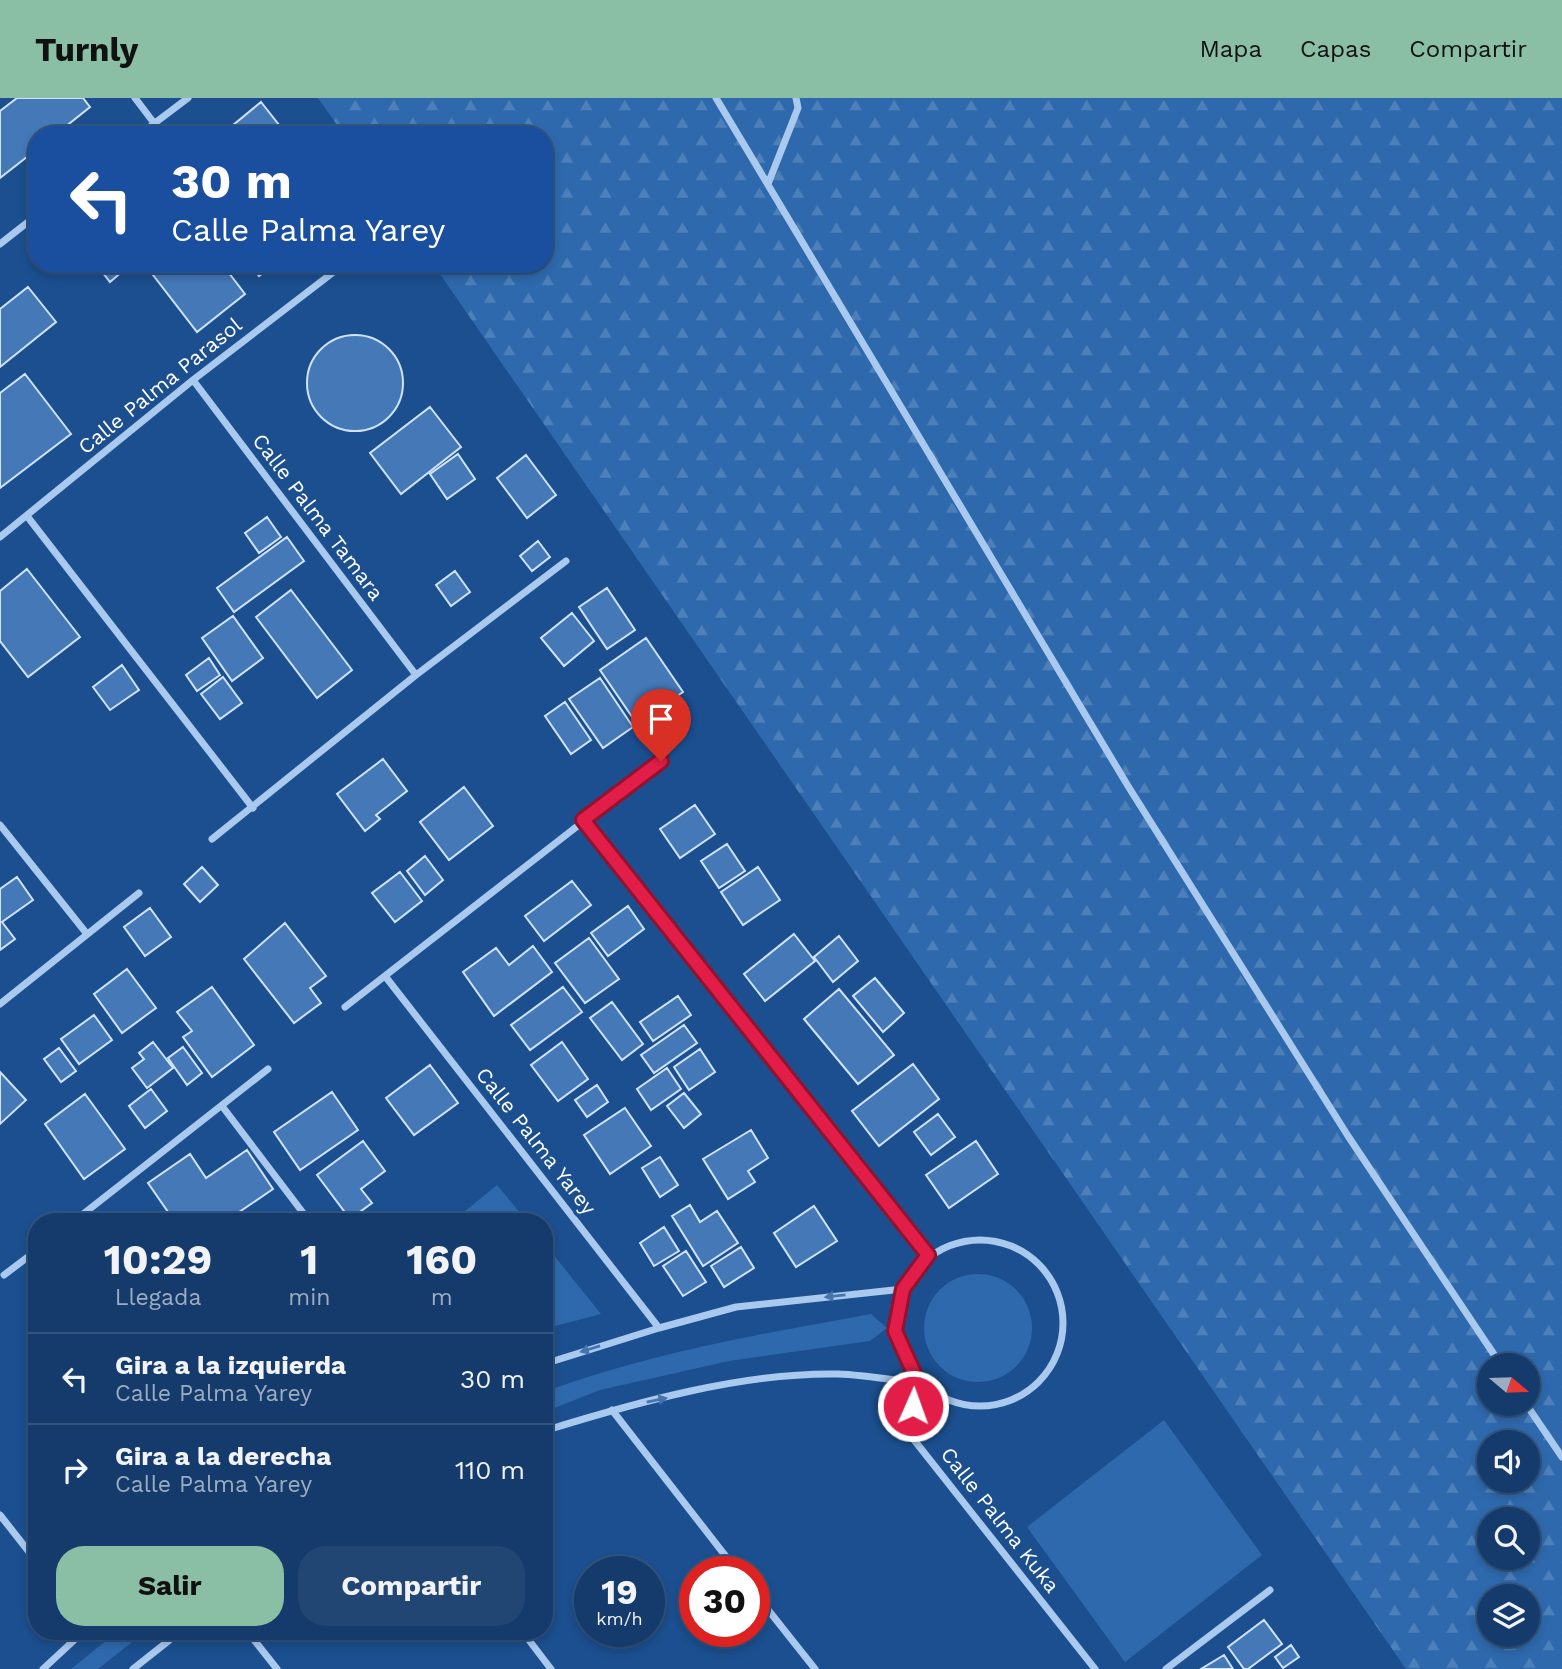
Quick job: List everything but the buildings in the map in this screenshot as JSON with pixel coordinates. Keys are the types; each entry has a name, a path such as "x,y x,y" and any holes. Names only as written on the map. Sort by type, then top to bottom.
{"street":[{"path":"135,98 153,123"},
{"path":"150,126 188,98"},
{"path":"716,98 1128,786 1348,1136 1493,1353"},
{"path":"768,184 798,108 796,98"},
{"path":"0,244 28,222"},
{"name":"Calle Palma Parasol","path":"0,537 193,380 332,273"},
{"name":"Calle Palma Tamara","path":"193,380 416,675"},
{"path":"27,516 253,808"},
{"path":"212,839 416,675 566,561"},
{"path":"345,1007 661,761"},
{"path":"583,820 928,1255"},
{"path":"0,825 87,934"},
{"path":"0,1004 139,893"},
{"name":"Calle Palma Yarey","path":"385,976 659,1328"},
{"path":"85,1213 268,1069"},
{"path":"222,1106 303,1213"},
{"path":"553,1428 612,1410 754,1379 838,1374 918,1382 947,1402 982,1408 1016,1400 1044,1378 1061,1347 1063,1312 1052,1279 1028,1253 995,1240 960,1240 928,1255 903,1289 895,1331 918,1382"},
{"path":"5,1275 28,1257"},
{"path":"553,1361 736,1307 903,1289"},
{"name":"Calle Palma Kuka","path":"918,1382 907,1431 1095,1669"},
{"path":"612,1410 726,1556"},
{"path":"1535,1416 1562,1457"},
{"path":"0,1515 28,1551"},
{"path":"1166,1669 1270,1590"},
{"path":"770,1612 815,1669"},
{"path":"43,1669 74,1640"},
{"path":"132,1669 169,1640"},
{"path":"254,1640 277,1669"},
{"path":"529,1640 551,1669"}],"green space":[{"path":"318,98 1562,98 1562,1669 1406,1669 439,273 553,273 553,126 338,126"},
{"path":"497,1185 520,1213 463,1213"},
{"path":"553,1254 601,1314 553,1327"},
{"path":"978,1274 999,1278 1016,1290 1028,1307 1032,1328 1028,1349 1016,1366 999,1378 978,1382 957,1378 940,1366 928,1349 924,1328 928,1307 940,1290 957,1278"},
{"path":"871,1314 887,1328 870,1341 729,1361 600,1390 553,1408 553,1389 584,1378 665,1355"},
{"path":"1164,1420 1262,1555 1125,1662 1027,1527"},
{"path":"107,1640 135,1640 98,1669 71,1669"}],"route":[{"path":"661,761 583,820 928,1255 903,1289 895,1331 918,1382 913,1406"}]}
